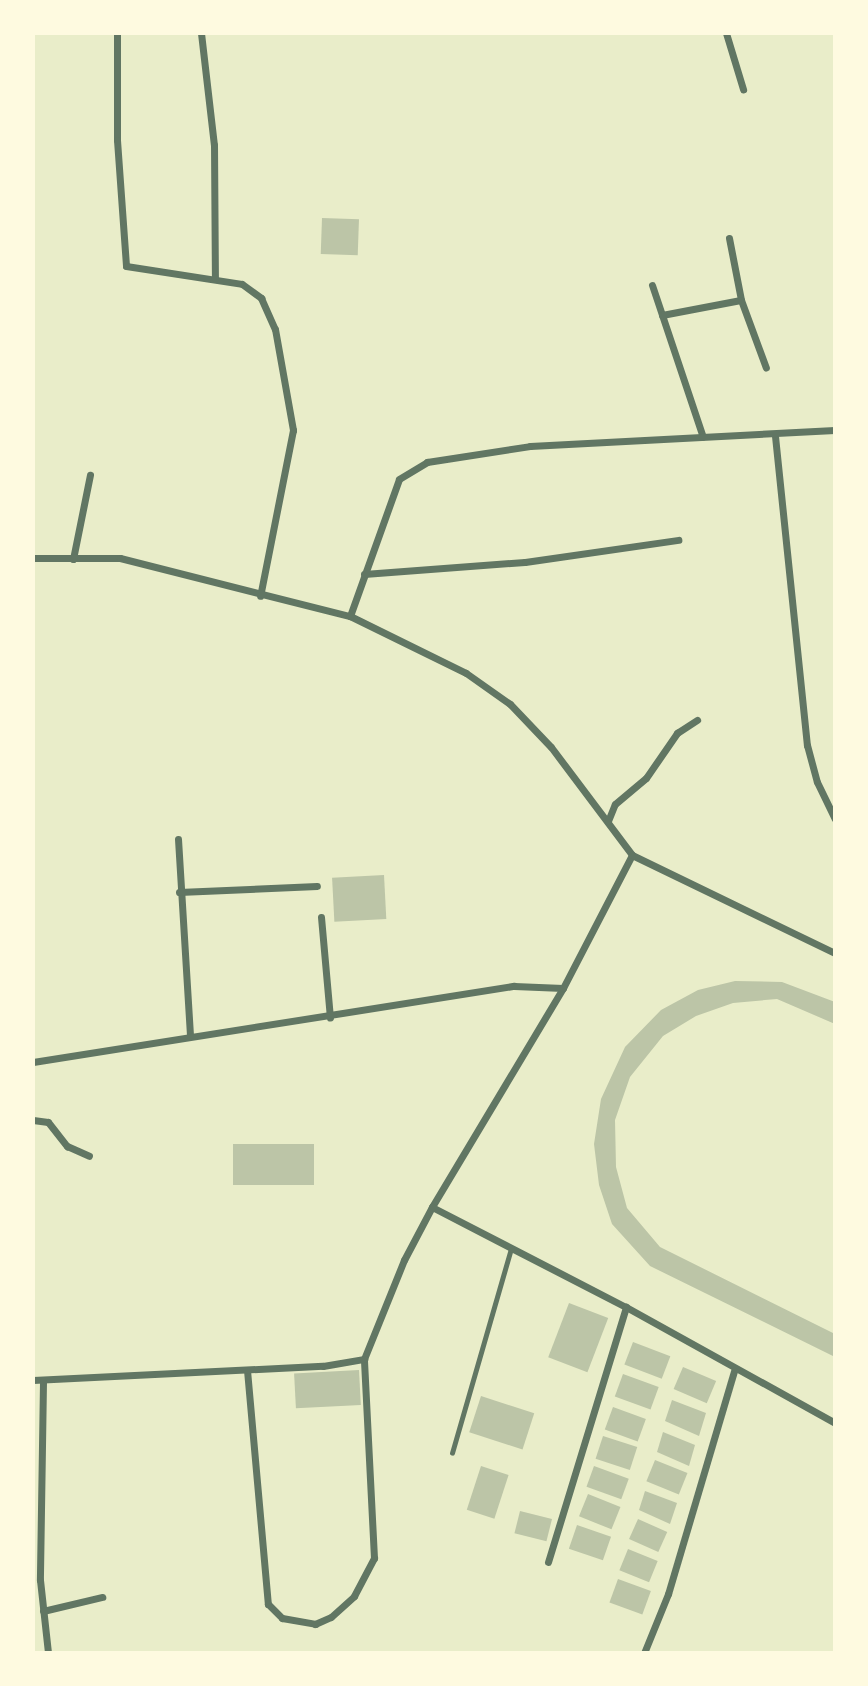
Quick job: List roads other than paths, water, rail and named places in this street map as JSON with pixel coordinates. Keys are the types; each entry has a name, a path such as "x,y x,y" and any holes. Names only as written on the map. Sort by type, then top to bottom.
{"street":[{"path":"117,33 117,140 126,266 215,278 252,289 270,313 290,404 290,445 260,596"},
{"path":"201,33 214,145 215,278"},
{"path":"726,33 743,89"},
{"path":"729,238 741,300 766,368"},
{"path":"652,285 703,437"},
{"path":"662,315 741,300"},
{"path":"350,616 399,479 420,465 530,446 775,436 835,430"},
{"path":"775,436 807,745 817,782 835,819"},
{"path":"73,559 90,475"},
{"path":"364,574 525,562 678,540"},
{"path":"33,558 120,558 260,596 350,616 466,673 510,704 551,747 632,855 835,953"},
{"path":"608,821 615,804 646,779 677,733 697,720"},
{"path":"178,838 179,892 190,1035"},
{"path":"247,1370 268,1604 282,1618 315,1624 331,1617 354,1596 374,1558 364,1359 404,1260 432,1207 564,988 632,855"},
{"path":"179,892 317,886"},
{"path":"321,916 330,1018"},
{"path":"33,1062 190,1035 330,1018 514,986 564,988"},
{"path":"33,1120 48,1122 67,1146 89,1156"},
{"path":"432,1207 626,1307 734,1371 835,1423"},
{"path":"548,1562 626,1307"},
{"path":"33,1380 43,1382 247,1370 364,1359"},
{"path":"644,1653 667,1594 734,1371"},
{"path":"43,1382 43,1611 48,1653"},
{"path":"43,1611 102,1597"}],"lane":[{"path":"452,1453 511,1248"}]}
